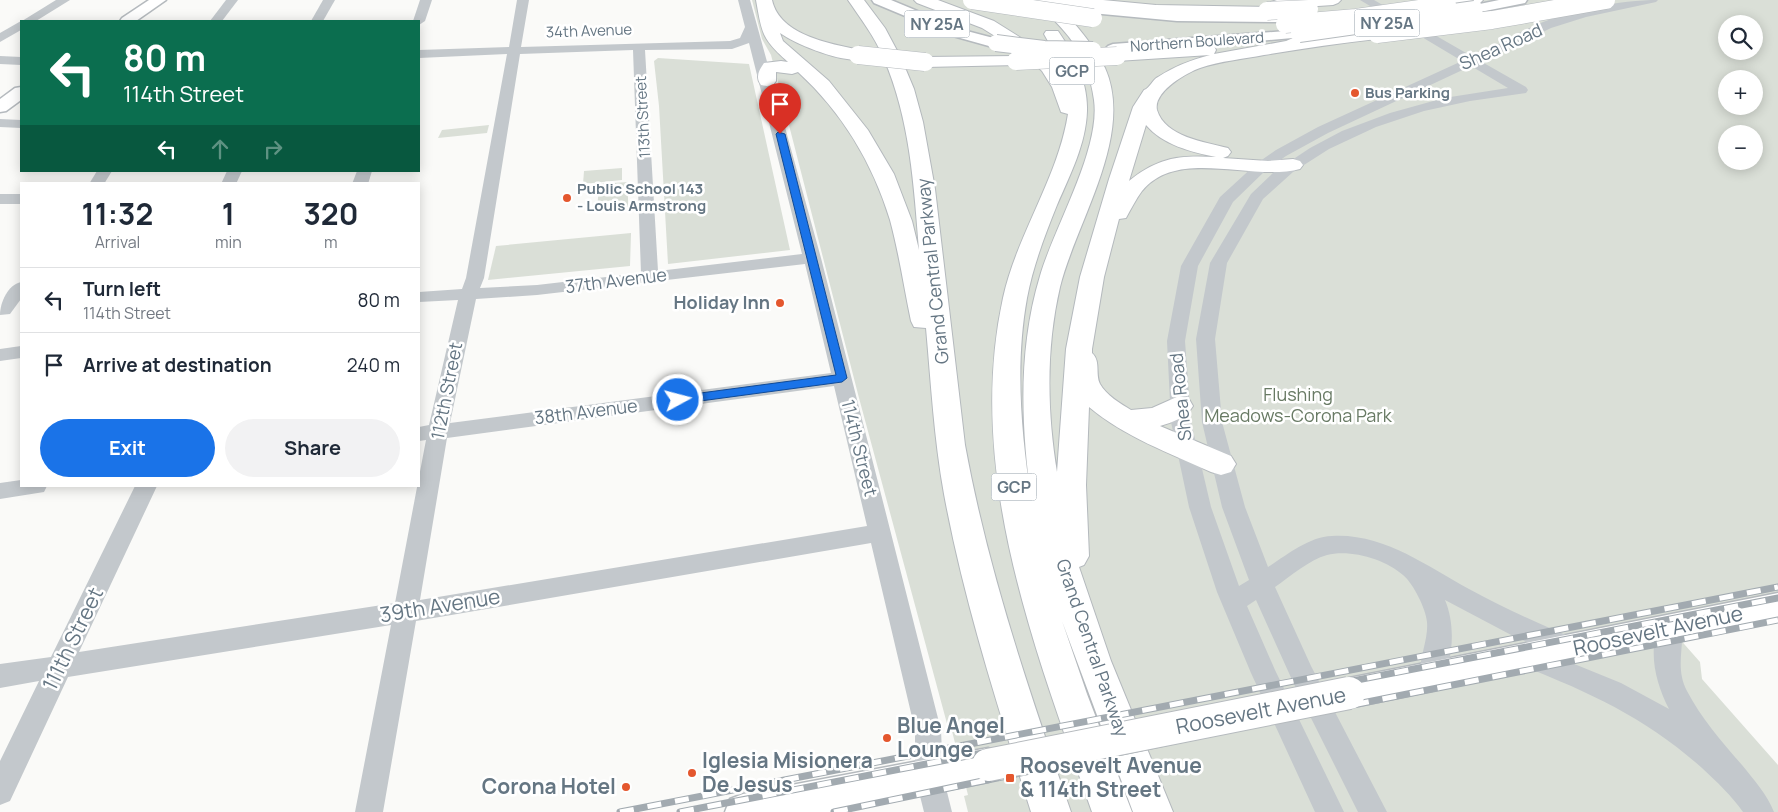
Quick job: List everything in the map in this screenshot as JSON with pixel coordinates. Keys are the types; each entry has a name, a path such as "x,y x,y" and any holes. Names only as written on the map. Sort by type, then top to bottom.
{"highway":[{"path":"764,0 776,21 793,34 819,45 858,55 925,62 1016,61 1115,52 1280,21"},
{"path":"764,0 770,30 776,43 818,80 832,96 867,143 884,174 896,206 954,466"},
{"path":"774,0 782,18 800,32 825,45 858,55"},
{"path":"922,0 985,23 1015,39 1045,64 1061,86 1067,102 1070,130 1068,157"},
{"path":"972,0 1093,18 1179,24 1374,19 1441,3 1475,5"},
{"path":"1019,0 1057,7 1145,15"},
{"name":"Grand Central Parkway","path":"1019,0 1052,34 1072,70 1078,111 1076,129 1068,157 1031,242 1016,295 1008,356 1008,428 1016,498 1035,589 1062,674 1112,812"},
{"path":"1167,0 1211,4 1280,21"},
{"path":"1210,0 1280,21"},
{"path":"1093,661 1075,576 1071,519 1076,386 1088,294 1140,109 1150,94 1167,77 1280,21 1331,0"},
{"path":"1152,46 1280,21 1321,8 1387,0"},
{"path":"1377,34 1477,18 1559,0"},
{"path":"1057,7 1164,10 1280,21 1377,34 1492,20 1606,0"},
{"name":"Grand Central Parkway","path":"858,2 881,36 895,64 909,102 918,138 954,466 967,533 988,612 1051,812"},
{"path":"1057,7 1093,53 1121,109 1125,137 1119,179"},
{"name":"Grand Central Parkway","path":"1057,7 1083,45 1095,67 1102,91 1104,125 1098,153 1058,256 1048,289 1038,349 1037,410 1041,460 1053,527 1074,604 1093,661 1153,812"},
{"path":"751,32 767,53 832,96"},
{"path":"746,56 785,66"},
{"path":"767,80 767,71 770,67 785,66"},
{"path":"1150,94 1148,108 1154,123 1166,133 1187,143 1210,150 1233,153 1263,152 1291,156"},
{"path":"1098,258 1122,206 1134,186 1157,169 1187,162 1262,166 1291,156"},
{"path":"1187,162 1207,164 1226,171 1237,180 1240,186"},
{"path":"1085,316 1086,381 1102,404 1125,420 1221,464"},
{"path":"1125,420 1158,418 1179,406"}],"main road":[{"path":"129,20 159,0"},
{"name":"Northern Boulevard","path":"879,0 958,33 996,43 1053,50 1115,52 1152,46"},
{"name":"Northern Boulevard","path":"1145,15 1280,21 1407,20 1475,5 1520,0"},
{"path":"0,107 20,93"},
{"name":"Roosevelt Avenue","path":"743,812 1432,677 1778,606"}],"street":[{"path":"30,20 64,0"},
{"path":"217,20 232,0"},
{"path":"318,20 329,0"},
{"path":"418,20 426,0"},
{"name":"112th Street","path":"369,812 406,612 429,432 468,295 475,278 523,0"},
{"name":"114th Street","path":"744,0 751,32 746,56 767,80 813,258 928,730 929,776 938,812"},
{"path":"1366,0 1470,61"},
{"name":"Shea Road","path":"1373,812 1300,670 1247,543 1221,464 1208,403 1205,335 1211,290 1223,253 1247,209 1291,156 1314,134 1555,23 1652,0"},
{"path":"0,38 20,26"},
{"name":"34th Avenue","path":"420,54 514,53 734,45 746,39 751,32"},
{"name":"34th Avenue","path":"639,48 746,56"},
{"name":"113th Street","path":"639,48 650,277"},
{"name":"34th Avenue","path":"420,60 514,53"},
{"path":"0,55 20,56"},
{"path":"0,60 20,61"},
{"name":"Shea Road","path":"1291,156 1409,111 1459,99 1521,90 1470,61"},
{"path":"0,124 20,124"},
{"name":"Shea Road","path":"1262,166 1220,208 1196,252 1183,290 1178,320 1176,352 1179,406 1186,449 1209,534 1234,602 1283,714 1330,812"},
{"path":"0,199 20,200"},
{"name":"37th Avenue","path":"420,298 545,290 813,258"},
{"path":"8,311 20,289"},
{"path":"0,354 20,352"},
{"name":"38th Avenue","path":"429,432 842,378"},
{"path":"0,491 29,487"},
{"name":"111th Street","path":"0,791 146,487"},
{"name":"39th Avenue","path":"0,676 406,612 879,533"},
{"path":"1234,602 1311,551 1330,545 1356,545 1369,548 1406,564 1473,603 1571,649"},
{"path":"1406,564 1430,592 1438,611 1441,630 1432,677"},
{"path":"1670,628 1667,672 1672,690 1686,713 1760,812"},
{"path":"1530,657 1642,707 1675,728 1732,776"}],"green space":[{"name":"Flushing Meadows-Corona Park","path":"752,0 1778,0 1778,606 1670,628 1700,662 1702,679 1778,765 1778,812 968,812 964,796 968,795 952,731 949,731 859,398 771,55 762,39"},
{"path":"658,58 749,64 790,250 668,264 659,106 654,61"},
{"path":"489,125 487,133 438,138 442,130"},
{"path":"622,168 622,180 583,184 584,171"},
{"path":"628,182 628,209 597,212 599,184"},
{"path":"631,233 630,266 488,280 496,246"}],"railway":[{"path":"620,812 1778,587"},
{"path":"680,812 1778,598"},
{"path":"834,812 1232,729 1778,620"}],"place":[{"name":"Bus Parking","path":"1355,93"},
{"name":"Public School 143 - Louis Armstrong","path":"567,198"},
{"name":"Holiday Inn","path":"780,303"},
{"name":"Blue Angel Lounge","path":"887,738"},
{"name":"Iglesia Misionera De Jesus","path":"692,773"},
{"name":"Roosevelt Avenue & 114th Street","path":"1010,778"},
{"name":"Corona Hotel","path":"626,787"}],"route":[{"path":"678,400 842,378 780,134"}]}
